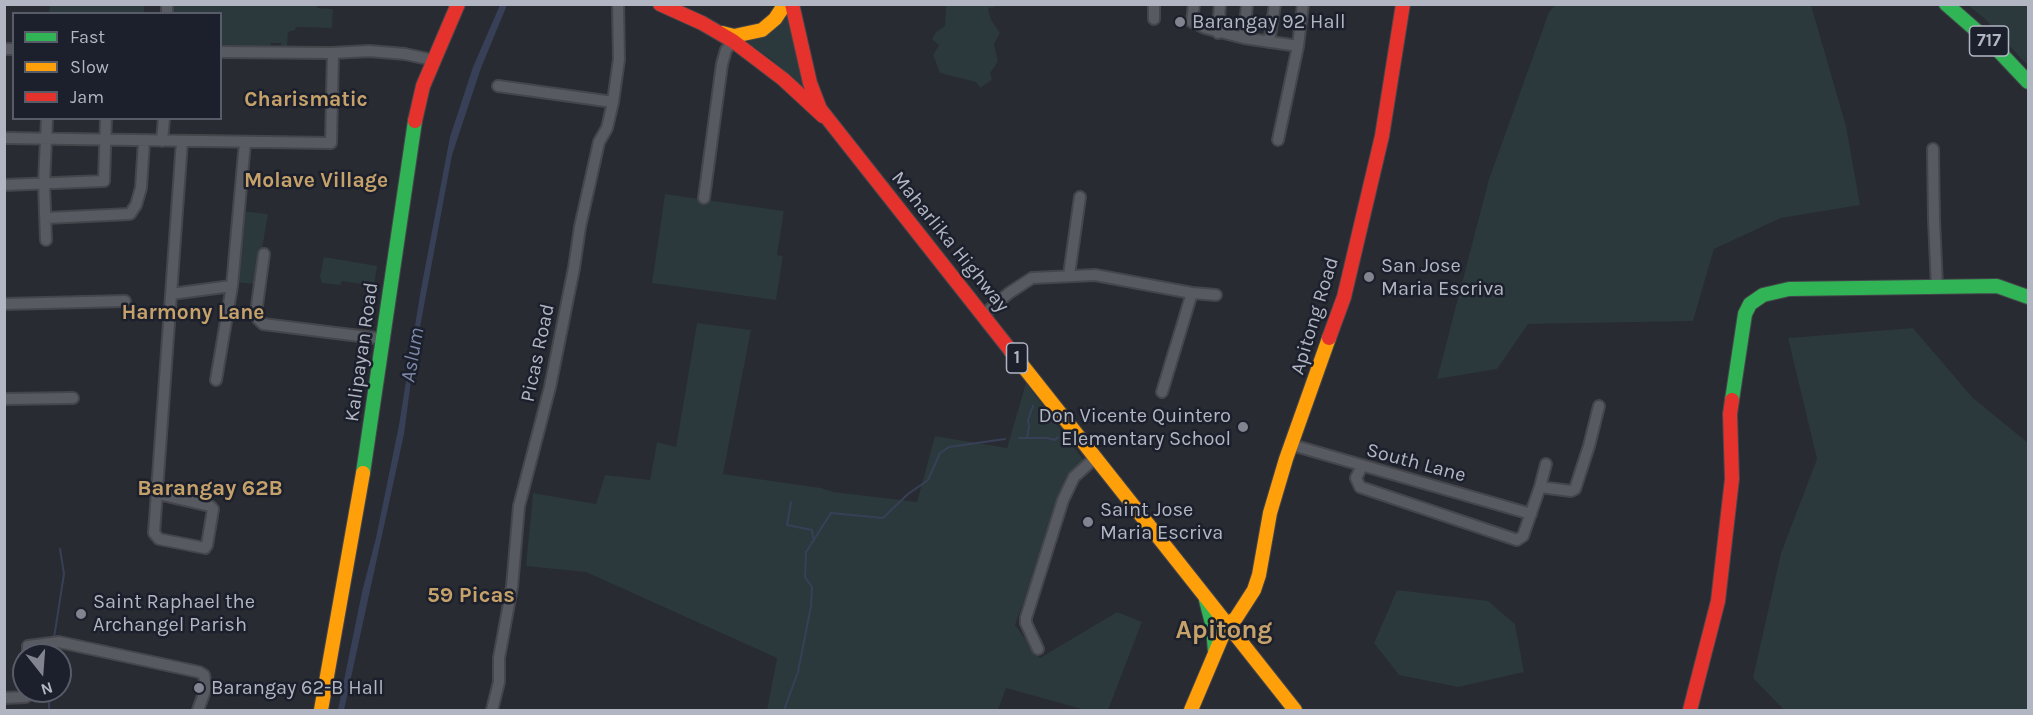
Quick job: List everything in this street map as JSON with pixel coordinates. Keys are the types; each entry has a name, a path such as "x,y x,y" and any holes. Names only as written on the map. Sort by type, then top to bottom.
{"main road":[{"name":"Kalipayan Road","path":"321,711 370,432 413,131 423,86 458,4"},
{"path":"660,4 727,37 778,74 827,120"},
{"path":"727,37 762,30 776,19 785,4"},
{"name":"Maharlika Highway","path":"792,4 810,83 827,120 1295,711"},
{"name":"Apitong Road","path":"1191,711 1227,625 1236,618 1254,590 1259,575 1270,513 1344,297 1382,136 1403,4"},
{"name":"717","path":"1946,4 1994,46 2028,82"},
{"path":"1690,711 1718,601 1732,479 1730,414 1745,314 1750,304 1762,295 1789,289 1997,286 2028,297"},
{"path":"1205,598 1213,627 1215,657"}],"street":[{"name":"Picas Road","path":"492,711 499,682 499,658 512,587 519,506 550,387 580,227 599,141 607,128 613,102 619,59 618,4"},
{"path":"1154,4 1154,19"},
{"path":"1194,4 1192,22 1218,33 1298,46"},
{"path":"1218,33 1220,4"},
{"path":"1244,39 1247,4"},
{"path":"1269,42 1275,4"},
{"path":"1278,140 1298,46 1303,4"},
{"path":"704,198 727,37"},
{"path":"222,52 369,51 405,54 433,60"},
{"path":"4,138 331,142 333,53"},
{"path":"498,86 613,102"},
{"path":"46,240 44,183 47,120"},
{"path":"4,185 104,181 106,120"},
{"path":"162,141 164,120"},
{"path":"46,218 130,214 136,205 141,188 144,141"},
{"path":"158,494 213,508 205,548 156,538 154,533 182,141"},
{"path":"216,380 232,286 245,142"},
{"path":"1933,149 1937,287"},
{"path":"1069,275 1080,196"},
{"path":"264,254 256,313 263,324 384,339"},
{"path":"983,315 1009,293 1032,278 1095,275 1192,293 1215,295"},
{"path":"171,294 232,286"},
{"path":"1162,392 1192,293"},
{"path":"4,304 125,301"},
{"path":"4,399 73,398"},
{"path":"1540,487 1571,491 1575,489 1599,406"},
{"name":"South Lane","path":"1292,445 1531,514"},
{"path":"1038,649 1026,623 1026,618 1063,500 1074,477 1096,457"},
{"path":"1362,466 1356,478 1360,487 1517,540 1523,536 1546,464"},
{"path":"72,645 199,672 204,675 206,688 198,711"}],"shaded area":[{"path":"172,4 317,4 317,8 333,9 332,28 296,27 295,30 288,32 287,49 281,49 281,43 271,43 269,49 222,48 222,12 172,12"},
{"path":"1556,4 1811,5 1846,126 1860,205 1781,218 1714,249 1693,321 1528,324 1497,369 1437,379 1489,179 1549,12"},
{"path":"50,5 144,5 144,12 49,12"},
{"path":"946,5 994,5 995,7 988,8 991,20 1000,33 994,44 998,62 990,73 992,80 980,88 976,82 940,73 933,55 939,45 932,39 936,32 945,26"},
{"path":"1968,5 2028,5 2028,66 1984,18"},
{"path":"787,14 807,91 771,59 747,42 772,32"},
{"path":"665,194 784,211 777,255 783,256 776,300 652,283"},
{"path":"241,211 268,214 256,284 234,282"},
{"path":"324,257 377,266 374,286 342,281 340,285 322,283 320,276"},
{"path":"697,323 751,330 723,474 821,488 834,492 917,502 935,436 1007,448 1026,383 1085,462 1070,479 1015,625 1040,658 1117,612 1142,622 1108,710 1085,710 1006,688 998,710 767,710 777,658 586,572 526,566 533,493 596,504 605,475 650,480 657,442 676,447"},
{"path":"1913,328 1972,397 2028,443 2028,710 1784,710 1753,678 1781,553 1817,459 1788,338"},
{"path":"1397,590 1488,601 1515,624 1524,672 1458,687 1399,675 1374,643"}],"water":[{"name":"Aslum","path":"500,5 507,5 481,68 452,155 413,365 404,434 344,710 338,710 399,425 421,289 450,137 473,67"}],"waterway":[{"path":"1027,438 1028,420 1033,406"},
{"path":"1019,438 1055,440 1058,437"},
{"path":"784,710 798,672 811,606 812,587 805,577 806,552 831,513 883,518 908,494 928,480 940,453 949,447 1005,439"},
{"path":"791,502 787,525 812,530 813,538"},
{"path":"54,638 64,574 60,549"},
{"path":"49,703 49,710"}],"traffic: fast":[{"path":"1946,4 1994,46 2028,82"},
{"path":"363,473 415,121"},
{"path":"1732,400 1745,314 1750,304 1763,295 1789,289 1997,286 2028,297"},
{"path":"1206,600 1213,627 1215,652"}],"traffic: slow":[{"path":"722,33 734,36 762,30 775,19 785,4"},
{"path":"1191,710 1227,625 1236,618 1254,590 1259,575 1270,513 1286,459 1329,338"},
{"path":"1011,351 1295,710"},
{"path":"321,710 363,473"}],"traffic: jam":[{"path":"415,121 423,86 458,4"},
{"path":"660,4 702,23 733,41 783,79 823,116"},
{"path":"792,4 810,83 820,109 1011,351"},
{"path":"1329,338 1344,297 1382,136 1403,4"},
{"path":"1690,710 1718,601 1732,479 1730,414 1732,400"}],"place":[{"name":"Barangay 92 Hall","path":"1180,22"},
{"name":"San Jose Maria Escriva","path":"1369,277"},
{"name":"Don Vicente Quintero Elementary School","path":"1243,427"},
{"name":"Saint Jose Maria Escriva","path":"1088,522"},
{"name":"Saint Raphael the Archangel Parish","path":"81,614"},
{"name":"Barangay 62-B Hall","path":"199,688"}],"district":[{"name":"Charismatic","path":"306,100"},
{"name":"Molave Village","path":"316,181"},
{"name":"Harmony Lane","path":"193,313"},
{"name":"Barangay 62B","path":"210,489"},
{"name":"59 Picas","path":"471,596"},
{"name":"Apitong","path":"1224,631"}]}
